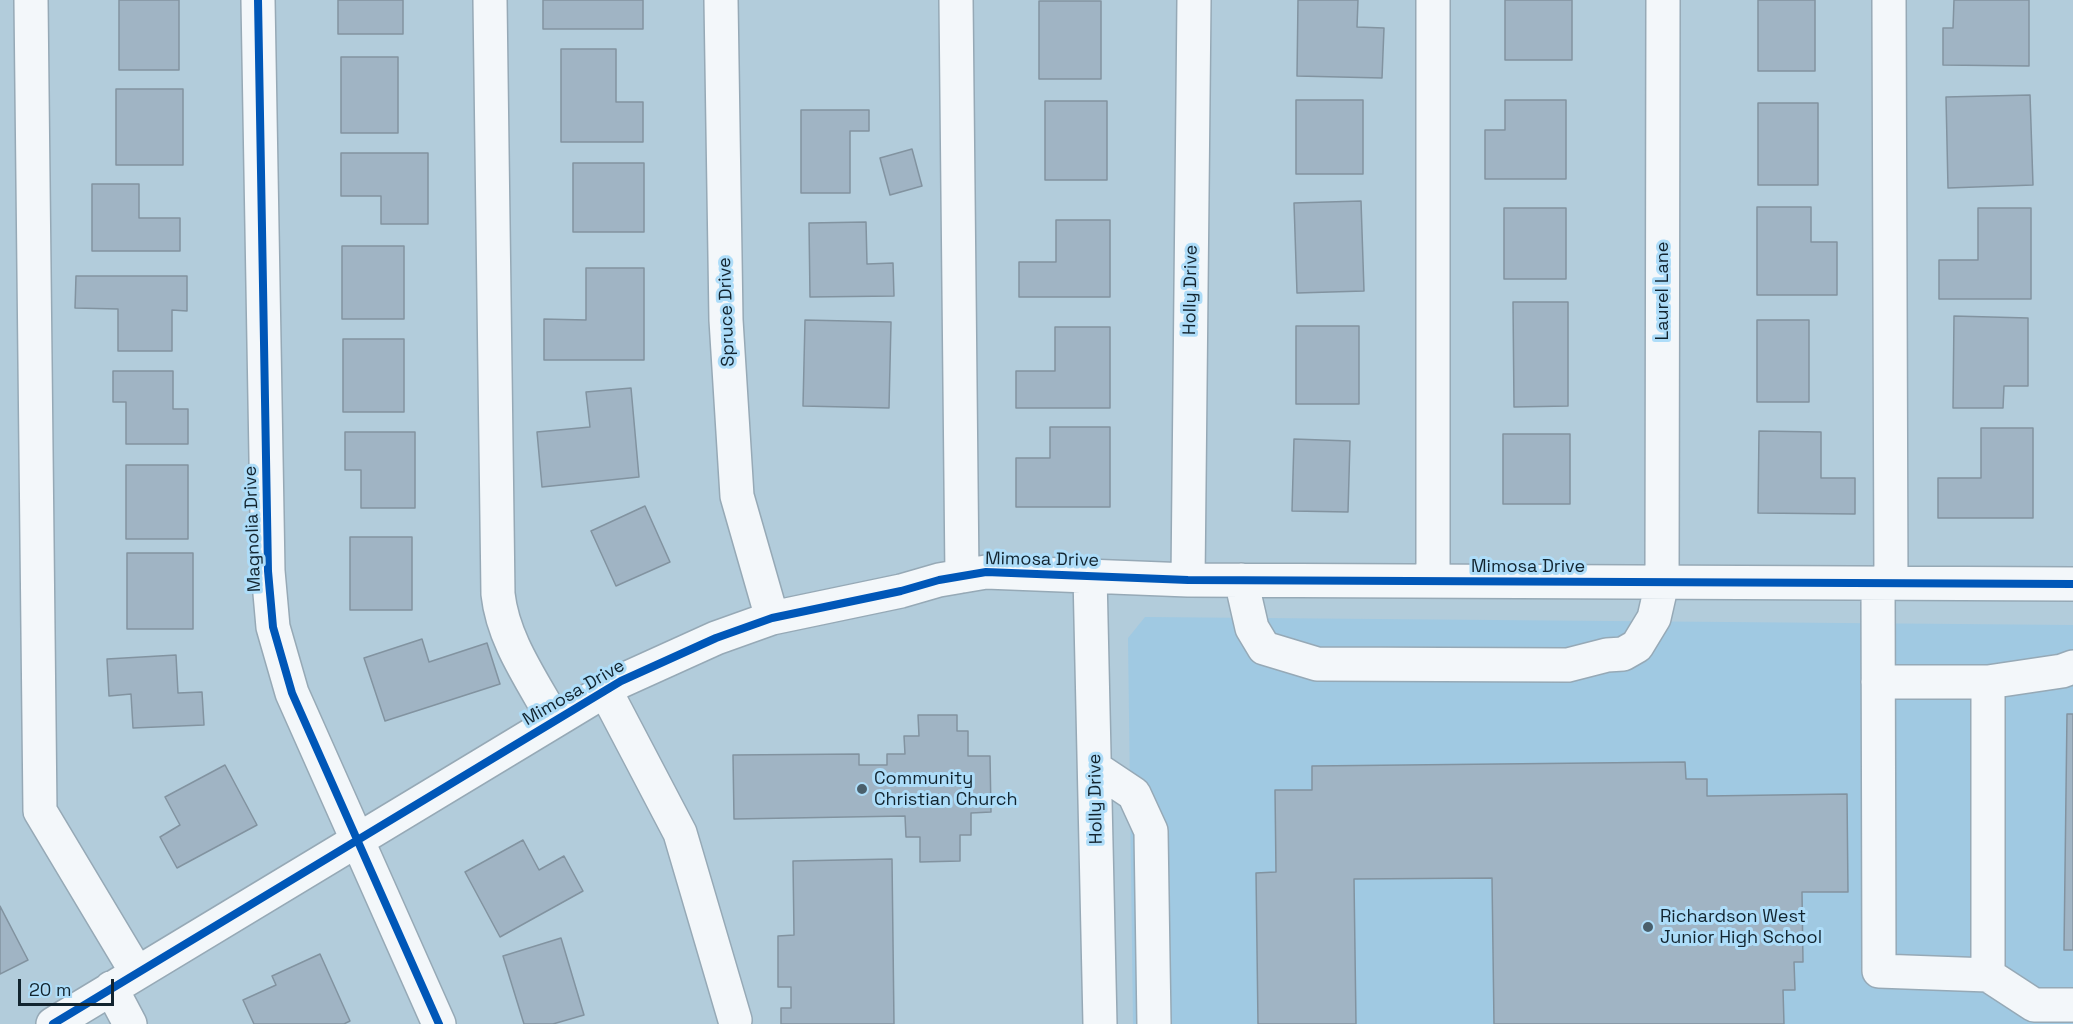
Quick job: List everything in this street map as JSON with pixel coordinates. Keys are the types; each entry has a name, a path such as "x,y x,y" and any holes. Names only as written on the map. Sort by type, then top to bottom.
{"street":[{"path":"31,0 40,811 124,981 130,1024"},
{"name":"Magnolia Drive","path":"258,0 268,571 273,627 292,693 439,1024"},
{"path":"490,0 498,594 500,612 513,645 554,720"},
{"name":"Spruce Drive","path":"721,0 726,321 737,496 772,618"},
{"path":"956,0 962,576"},
{"name":"Holly Drive","path":"1188,580 1194,0"},
{"path":"1433,0 1433,581"},
{"name":"Laurel Lane","path":"1241,580 1252,628 1264,648 1317,664 1568,665 1607,655 1623,654 1637,646 1653,618 1662,583 1663,0"},
{"path":"1889,0 1884,584 1878,682 1879,971 1988,975 2034,1005 2073,1005"},
{"name":"Mimosa Drive","path":"52,1024 605,690 716,638 772,618 962,576 986,572 1090,574 1188,580 2073,584"},
{"name":"Holly Drive","path":"1090,574 1100,1024"},
{"path":"1878,682 1988,682 2062,671 2073,667"},
{"path":"1988,682 1988,975"},
{"path":"605,690 680,834 735,1020"},
{"path":"1095,768 1134,794 1152,831 1154,1024"}],"shaded area":[{"path":"1145,617 2073,625 2073,1024 1133,1024 1128,638"}],"building":[{"path":"119,0 179,0 179,70 119,70"},
{"path":"338,0 403,0 403,34 338,34"},
{"path":"543,0 643,0 643,29 543,29"},
{"path":"1298,0 1358,0 1357,27 1384,28 1382,78 1297,76"},
{"path":"1505,0 1572,0 1572,60 1505,60"},
{"path":"1758,0 1815,0 1815,71 1758,71"},
{"path":"1954,0 2029,0 2029,66 1943,65 1943,28 1953,28"},
{"path":"1039,1 1101,1 1101,79 1039,79"},
{"path":"561,49 616,49 616,102 643,102 643,142 561,142"},
{"path":"341,57 398,57 398,133 341,133"},
{"path":"116,89 183,89 183,165 116,165"},
{"path":"2030,95 2033,185 1948,188 1946,97"},
{"path":"1296,100 1363,100 1363,174 1296,174"},
{"path":"1505,100 1566,100 1566,179 1485,179 1485,130 1505,130"},
{"path":"1045,101 1107,101 1107,180 1045,180"},
{"path":"1758,103 1818,103 1818,185 1758,185"},
{"path":"801,110 869,110 869,131 850,131 850,193 801,193"},
{"path":"912,149 922,186 890,195 880,158"},
{"path":"341,153 428,153 428,224 381,224 381,196 341,196"},
{"path":"573,163 644,163 644,232 573,232"},
{"path":"92,184 139,184 139,218 180,218 180,251 92,251"},
{"path":"1361,201 1364,291 1297,293 1294,203"},
{"path":"1757,207 1811,207 1811,242 1837,242 1837,295 1757,295"},
{"path":"1504,208 1566,208 1566,279 1504,279"},
{"path":"1978,208 2031,208 2031,299 1939,299 1939,260 1978,260"},
{"path":"1056,220 1110,220 1110,297 1019,297 1019,262 1056,262"},
{"path":"866,222 867,264 893,263 894,296 810,297 809,223"},
{"path":"342,246 404,246 404,319 342,319"},
{"path":"586,268 644,268 644,360 544,360 544,319 586,320"},
{"path":"76,276 187,276 187,311 172,310 172,351 118,351 118,309 75,308"},
{"path":"1513,302 1568,302 1568,406 1514,407"},
{"path":"1954,316 2028,318 2028,386 2004,386 2003,408 1953,408"},
{"path":"805,320 891,322 889,408 803,406"},
{"path":"1757,320 1809,320 1809,402 1757,402"},
{"path":"1296,326 1359,326 1359,404 1296,404"},
{"path":"1055,327 1110,327 1110,408 1016,408 1016,371 1055,371"},
{"path":"343,339 404,339 404,412 343,412"},
{"path":"113,371 173,371 173,409 188,409 188,444 126,444 126,402 113,402"},
{"path":"631,388 639,477 542,487 537,432 590,427 586,392"},
{"path":"1050,427 1110,427 1110,507 1016,507 1016,458 1050,458"},
{"path":"1981,428 2033,428 2033,518 1938,518 1938,478 1981,478"},
{"path":"1759,431 1821,432 1821,478 1855,478 1855,514 1758,513"},
{"path":"345,432 415,432 415,508 361,508 361,470 345,470"},
{"path":"1503,434 1570,434 1570,504 1503,504"},
{"path":"1294,439 1350,441 1348,512 1292,511"},
{"path":"126,465 188,465 188,539 126,539"},
{"path":"645,506 670,562 616,586 591,531"},
{"path":"350,537 412,537 412,610 350,610"},
{"path":"127,553 193,553 193,629 127,629"},
{"path":"422,639 429,662 487,643 500,684 385,721 364,658"},
{"path":"176,655 178,693 202,692 204,725 133,728 131,694 109,696 107,659"},
{"path":"2067,714 2073,714 2073,950 2064,950"},
{"name":"Community Christian Church","path":"918,715 957,715 957,731 968,731 968,756 990,756 991,812 971,813 971,835 960,835 960,861 920,862 920,837 906,837 905,816 734,819 733,755 859,754 859,765 887,765 887,754 905,754 904,736 919,736"},
{"name":"Richardson West Junior High School","path":"1685,762 1686,779 1707,779 1707,796 1847,794 1848,892 1802,892 1803,962 1794,962 1795,990 1783,990 1784,1024 1494,1024 1492,878 1354,879 1356,1024 1258,1024 1256,873 1276,872 1275,790 1312,790 1312,766"},
{"path":"225,765 257,825 177,868 160,837 180,825 165,797"},
{"path":"523,840 539,870 564,856 583,891 500,937 465,872"},
{"path":"892,859 894,1024 781,1024 781,1008 791,1008 791,987 778,987 778,936 794,935 793,861"},
{"path":"0,906 28,960 0,974"},
{"path":"561,938 584,1015 553,1024 524,1024 503,956"},
{"path":"320,954 350,1021 344,1024 254,1024 243,1000 276,985 272,976"}],"cycle path":[{"path":"258,0 268,571 273,627 292,693 439,1024"},
{"path":"53,1024 621,681 716,638 772,618 901,591 939,580 986,572 1188,580 2073,584"}],"place":[{"name":"Community Christian Church","path":"862,789"},
{"name":"Richardson West Junior High School","path":"1648,927"}]}
